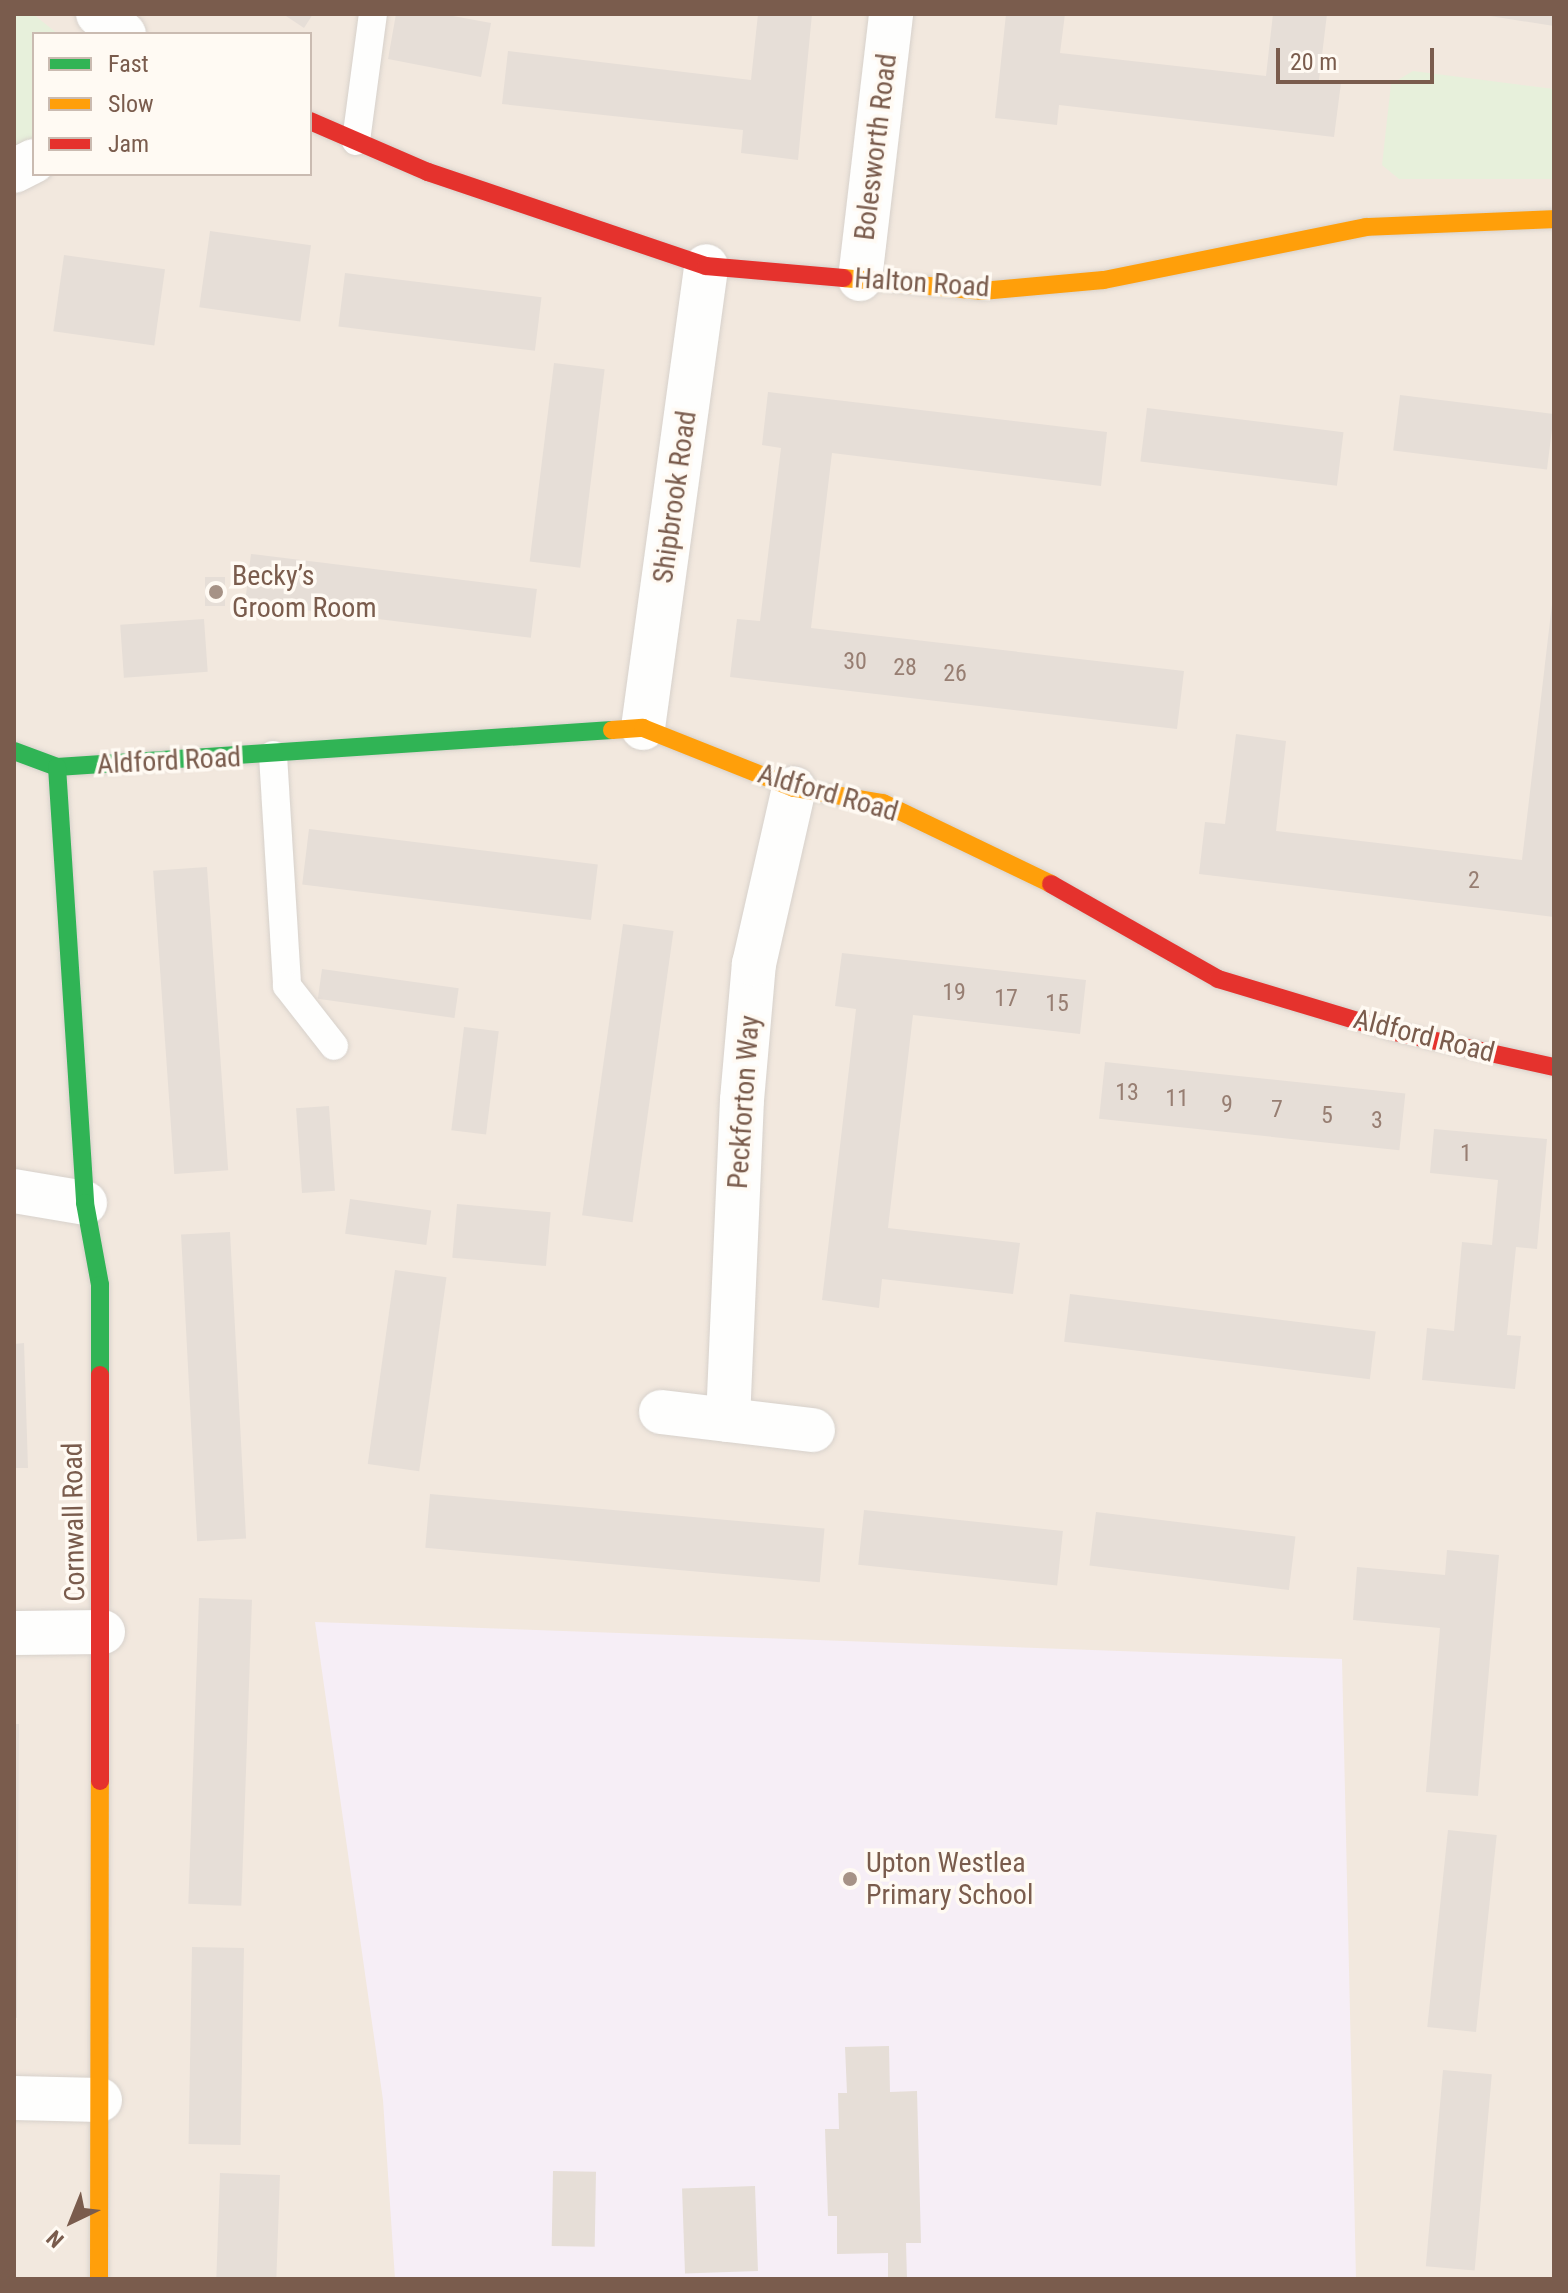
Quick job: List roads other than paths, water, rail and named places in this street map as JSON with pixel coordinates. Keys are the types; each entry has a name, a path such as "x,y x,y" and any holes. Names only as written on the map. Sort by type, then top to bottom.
{"street":[{"path":"98,14 121,32"},
{"name":"Bolesworth Road","path":"860,279 891,14"},
{"name":"Halton Road","path":"312,122 428,172 706,266 982,291 1104,280 1366,227 1554,219"},
{"path":"14,171 32,162"},
{"name":"Shipbrook Road","path":"643,728 706,266"},
{"name":"Aldford Road","path":"14,751 57,767 643,728 794,788 883,803 1086,901 1218,979 1395,1032 1554,1067"},
{"name":"Cornwall Road","path":"57,767 85,1203 100,1285 103,1632 99,2279"},
{"name":"Peckforton Way","path":"728,1420 742,1100 754,964 794,788"},
{"path":"14,1191 85,1203"},
{"path":"661,1412 813,1430"},
{"path":"14,1633 103,1632"},
{"path":"14,2098 100,2100"}],"lane":[{"path":"356,141 373,14"},
{"path":"273,755 287,986 334,1046"}],"place":[{"name":"Becky’s Groom Room","path":"216,592"},
{"name":"Upton Westlea Primary School","path":"850,1879"}]}
